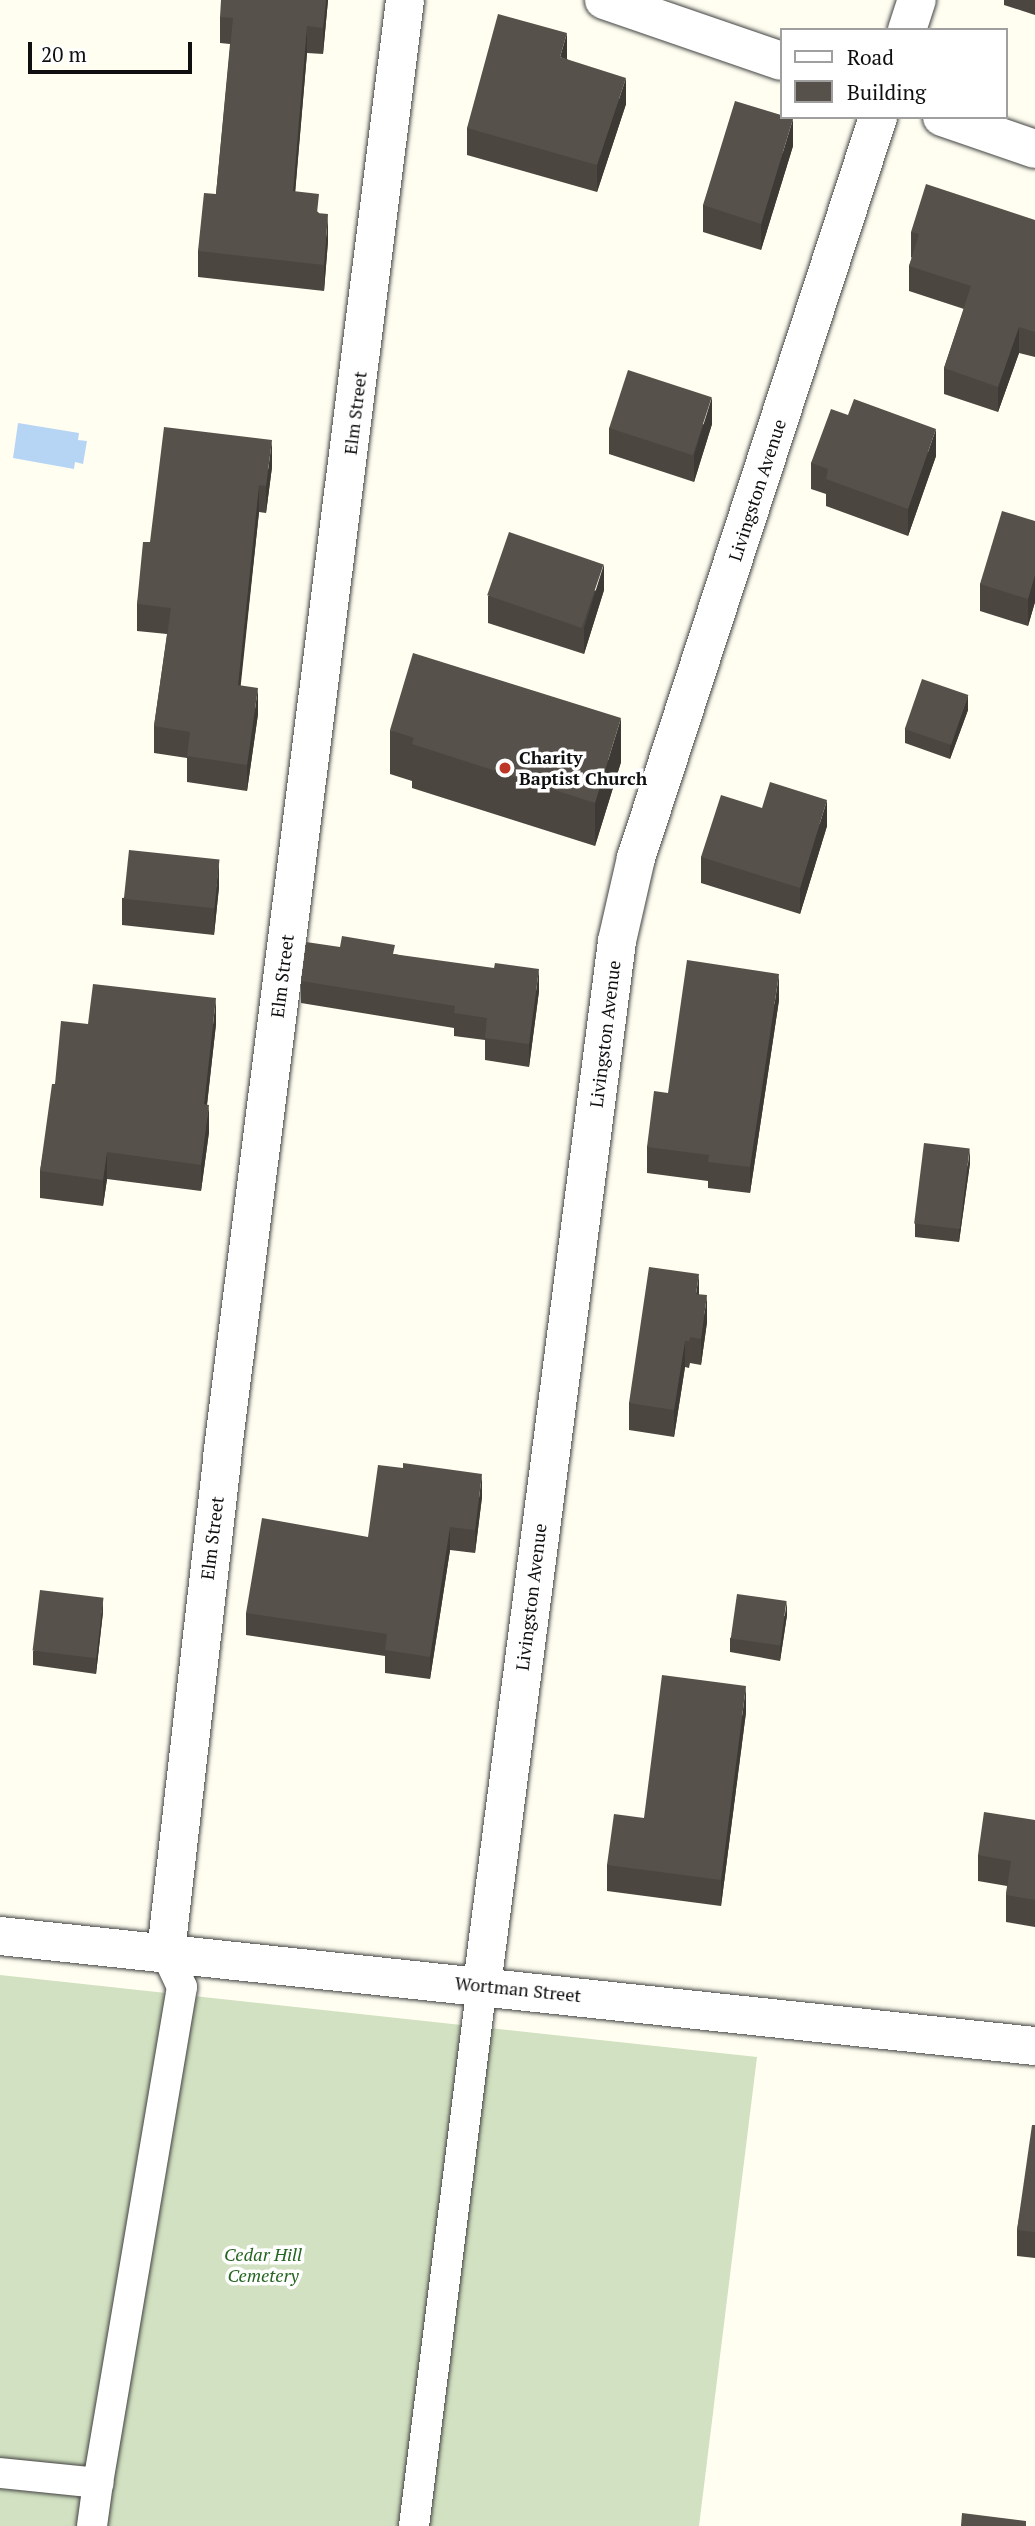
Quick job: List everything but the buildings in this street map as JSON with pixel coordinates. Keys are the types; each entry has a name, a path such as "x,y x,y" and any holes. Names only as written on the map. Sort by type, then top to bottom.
{"street":[{"name":"Elm Street","path":"166,1952 222,1457 405,0"},
{"path":"604,0 780,61"},
{"path":"908,28 917,0"},
{"name":"Livingston Avenue","path":"482,1985 617,941 636,858 877,119"},
{"path":"948,119 1035,149"},
{"name":"Wortman Street","path":"0,1936 482,1985 1035,2046"}],"lane":[{"path":"92,2526 97,2483 182,1987 166,1952"},
{"path":"414,2526 482,1985"},
{"path":"0,2473 97,2483"}],"green space":[{"name":"Cedar Hill Cemetery","path":"0,1975 757,2057 699,2526 0,2526"}],"water":[{"path":"18,423 79,433 78,440 87,441 83,464 75,462 74,469 13,458"}],"place":[{"name":"Charity Baptist Church","path":"505,768"}]}
